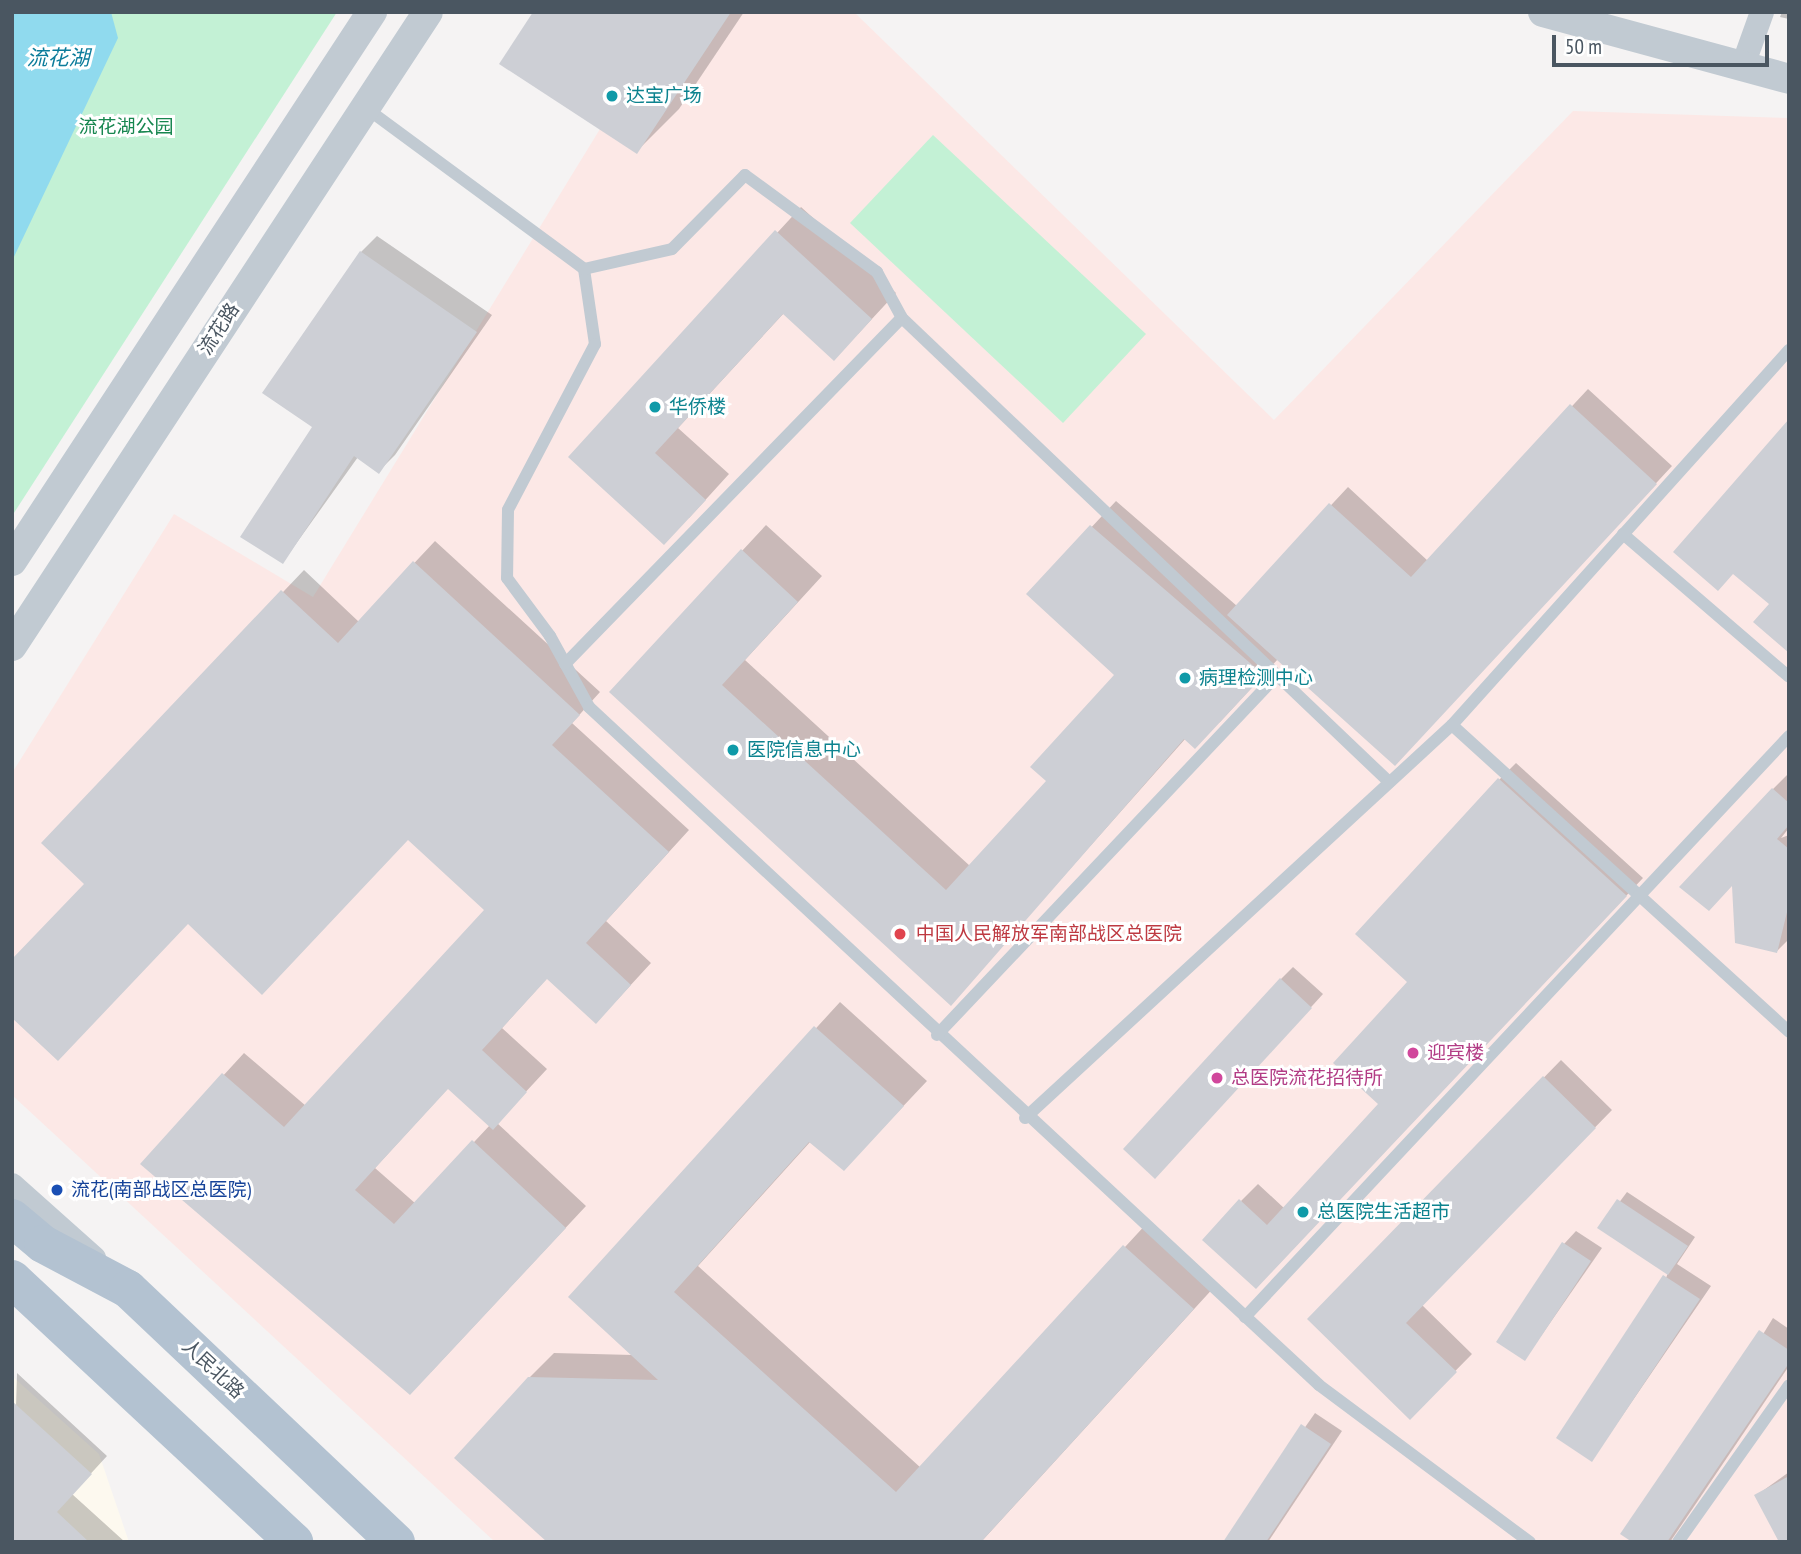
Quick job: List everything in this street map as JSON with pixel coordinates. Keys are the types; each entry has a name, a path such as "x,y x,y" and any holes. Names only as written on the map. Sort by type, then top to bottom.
{"main road":[{"name":"人民北路","path":"12,1218 44,1244 128,1289 396,1542"},
{"path":"12,1279 294,1542"}],"street":[{"path":"12,561 372,12"},
{"name":"流花路","path":"12,646 428,12"},
{"path":"1543,12 1789,79"},
{"path":"1742,68 1762,12"},
{"path":"12,1185 128,1289"}],"lane":[{"path":"365,107 584,269 595,344 508,510 506,578 565,664 589,707 1025,1118 1319,1385 1530,1542"},
{"path":"584,269 672,249 745,175 877,272 902,318 1389,782"},
{"path":"565,664 902,318"},
{"path":"1025,1118 1452,725 1789,350"},
{"path":"1623,534 1789,677"},
{"path":"937,1035 1277,675"},
{"path":"1452,725 1789,1032"},
{"path":"1245,1317 1789,736"},
{"path":"1678,1542 1789,1385"}],"shaded area":[{"name":"中国人民解放军南部战区总医院","path":"731,12 854,12 1274,420 1573,111 1789,118 1789,1542 495,1542 12,1095 12,773 174,514 313,597 600,129 637,153"},
{"path":"12,1376 99,1454 129,1542 12,1542"}],"green space":[{"name":"流花湖公园","path":"12,12 337,12 12,516"},
{"path":"933,135 1146,334 1063,423 850,223"}],"water":[{"name":"流花湖","path":"12,12 111,12 118,38 12,261"}],"building":[{"name":"达宝广场","path":"533,12 731,12 637,154 499,64"},
{"name":"华侨楼","path":"775,230 872,319 834,361 783,314 655,453 706,500 664,545 568,457"},
{"path":"360,251 477,332 379,474 354,456 283,564 240,537 312,427 262,393"},
{"path":"1570,404 1657,484 1395,766 1227,615 1329,503 1411,577"},
{"path":"1789,419 1789,653 1753,622 1769,604 1733,574 1718,591 1673,552"},
{"path":"1090,525 1264,675 1195,749 1184,739 951,1006 609,692 741,549 798,602 722,685 946,890 1046,781 1030,767 1114,675 1026,594"},
{"path":"413,561 580,715 552,745 669,852 586,943 631,985 596,1024 547,979 482,1050 527,1092 493,1130 448,1089 355,1190 394,1224 472,1140 566,1228 410,1395 140,1164 222,1073 284,1127 484,910 408,840 262,995 188,924 58,1061 12,1018 12,959 84,884 41,843 281,590 338,643"},
{"path":"1498,778 1627,896 1256,1289 1202,1240 1239,1199 1267,1225 1378,1104 1333,1063 1407,982 1355,934"},
{"path":"1772,788 1789,803 1789,825 1777,839 1789,849 1789,904 1777,953 1735,943 1732,886 1709,911 1679,887"},
{"name":"总医院流花招待所","path":"1280,978 1312,1008 1155,1179 1123,1149"},
{"path":"814,1026 904,1106 844,1171 809,1142 674,1292 896,1492 1123,1245 1194,1309 981,1542 547,1542 454,1458 528,1377 658,1380 568,1297"},
{"path":"1543,1076 1596,1128 1406,1323 1457,1372 1410,1420 1307,1319"},
{"path":"1617,1199 1688,1246 1668,1275 1597,1228"},
{"path":"1562,1242 1591,1261 1525,1361 1496,1342"},
{"path":"1663,1275 1700,1299 1592,1462 1556,1438"},
{"path":"1759,1330 1789,1350 1789,1363 1667,1542 1632,1542 1620,1534"},
{"path":"12,1401 92,1474 57,1512 89,1542 12,1542"},
{"path":"1301,1424 1331,1444 1266,1542 1223,1542"},
{"path":"1789,1476 1789,1542 1779,1542 1754,1495"}],"place":[{"name":"达宝广场","path":"612,96"},
{"name":"华侨楼","path":"655,407"},
{"name":"病理检测中心","path":"1185,678"},
{"name":"医院信息中心","path":"733,750"},
{"name":"中国人民解放军南部战区总医院","path":"900,934"},
{"name":"迎宾楼","path":"1413,1053"},
{"name":"总医院流花招待所","path":"1217,1078"},
{"name":"流花(南部战区总医院)","path":"57,1190"},
{"name":"总医院生活超市","path":"1303,1212"}]}
